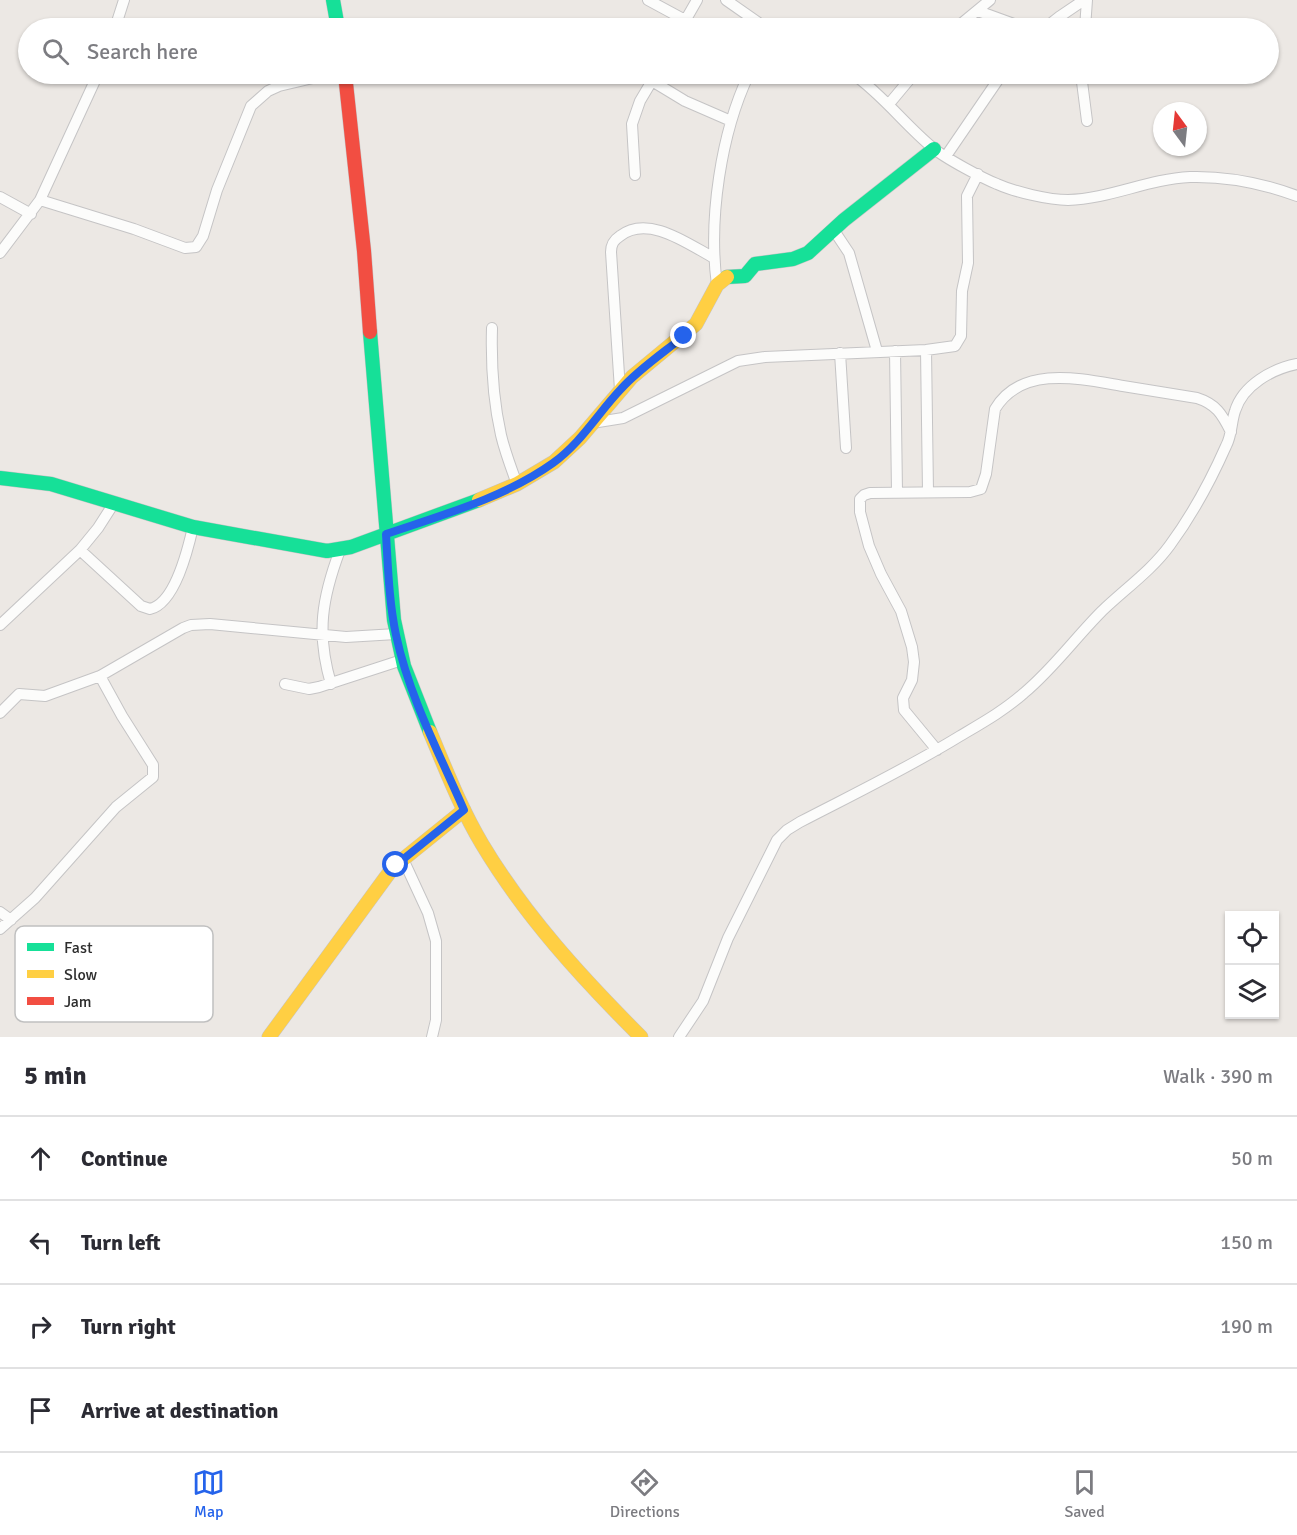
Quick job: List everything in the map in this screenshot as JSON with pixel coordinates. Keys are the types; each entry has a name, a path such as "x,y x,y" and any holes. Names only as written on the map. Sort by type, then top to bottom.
{"street":[{"path":"118,18 124,0"},
{"path":"333,0 336,18"},
{"path":"648,0 674,18"},
{"path":"686,18 697,0"},
{"path":"726,0 752,18"},
{"path":"968,18 990,0"},
{"path":"1057,18 1086,0"},
{"path":"1085,18 1086,0"},
{"path":"978,10 999,18"},
{"path":"0,253 40,200 93,84"},
{"path":"40,200 140,231 185,248 196,247 203,236 217,190 251,106 268,91 288,84"},
{"path":"346,84 364,251 386,534 396,634 402,660 464,810 482,845 533,919 573,966 641,1037"},
{"path":"635,176 632,124 640,101 650,84"},
{"path":"664,84 691,104 731,122"},
{"path":"717,285 714,221 731,122 744,84"},
{"path":"865,84 940,152 998,185 1059,200 1083,199 1152,182 1189,177 1252,182 1297,196"},
{"path":"889,104 906,84"},
{"path":"0,478 51,484 194,527 314,549 340,549 455,510 517,484 554,462 580,438 620,390 696,324 717,285 727,277 741,277 748,274 755,264 800,257 815,247 833,229 940,152 994,84"},
{"path":"1082,84 1087,121"},
{"path":"592,423 623,418 738,361 765,357 926,350 955,346 961,336 962,291 969,252 967,196 978,174"},
{"path":"0,197 31,214"},
{"path":"620,390 611,252 614,241 637,228 654,230 678,239 714,258"},
{"path":"833,229 849,254 877,351"},
{"path":"492,328 491,360 498,420 517,484"},
{"path":"926,350 928,492"},
{"path":"895,351 897,492"},
{"path":"840,353 846,448"},
{"path":"679,1037 703,1000 728,938 777,840 800,822 904,770 998,713 1023,694 1056,663 1102,611 1162,555 1178,533 1228,444 1237,404 1250,387 1267,375 1297,364"},
{"path":"937,750 904,710 903,698 912,680 914,662 912,647 901,611 871,552 860,512 860,499 870,493 970,492 981,489 986,474 995,409 1011,392 1040,379 1070,377 1197,398 1215,406 1231,432"},
{"path":"0,625 80,550 114,503"},
{"path":"80,550 141,606 150,609 160,604 165,598 179,572 187,555 194,527"},
{"path":"331,684 324,658 325,592 340,549"},
{"path":"0,713 19,694 45,696 100,676 191,625 210,624 357,638 396,634"},
{"path":"285,684 309,689 402,660"},
{"path":"0,929 35,898 116,807 153,777 153,765 100,676"},
{"path":"269,1037 389,873 464,810"},
{"path":"403,859 428,913 436,941 436,1020 432,1037"},
{"path":"0,912 10,920"}],"traffic: fast":[{"path":"333,0 336,18"},
{"path":"727,277 745,276 755,264 793,259 808,253 844,220 934,149"},
{"path":"370,332 394,620 404,666 430,732"},
{"path":"0,478 51,484 193,527 327,551 351,547 479,500"}],"traffic: slow":[{"path":"479,500 517,484 554,462 580,438 632,377 696,324 717,285 727,277"},
{"path":"430,732 467,817 499,871 556,945 641,1037"},
{"path":"269,1037 389,873 464,810"}],"traffic: jam":[{"path":"346,84 364,251 370,332"}],"route":[{"path":"396,865 464,810 436,747 402,660 393,615 386,534 470,504 539,472 554,462 580,438 632,377 684,336"}]}
